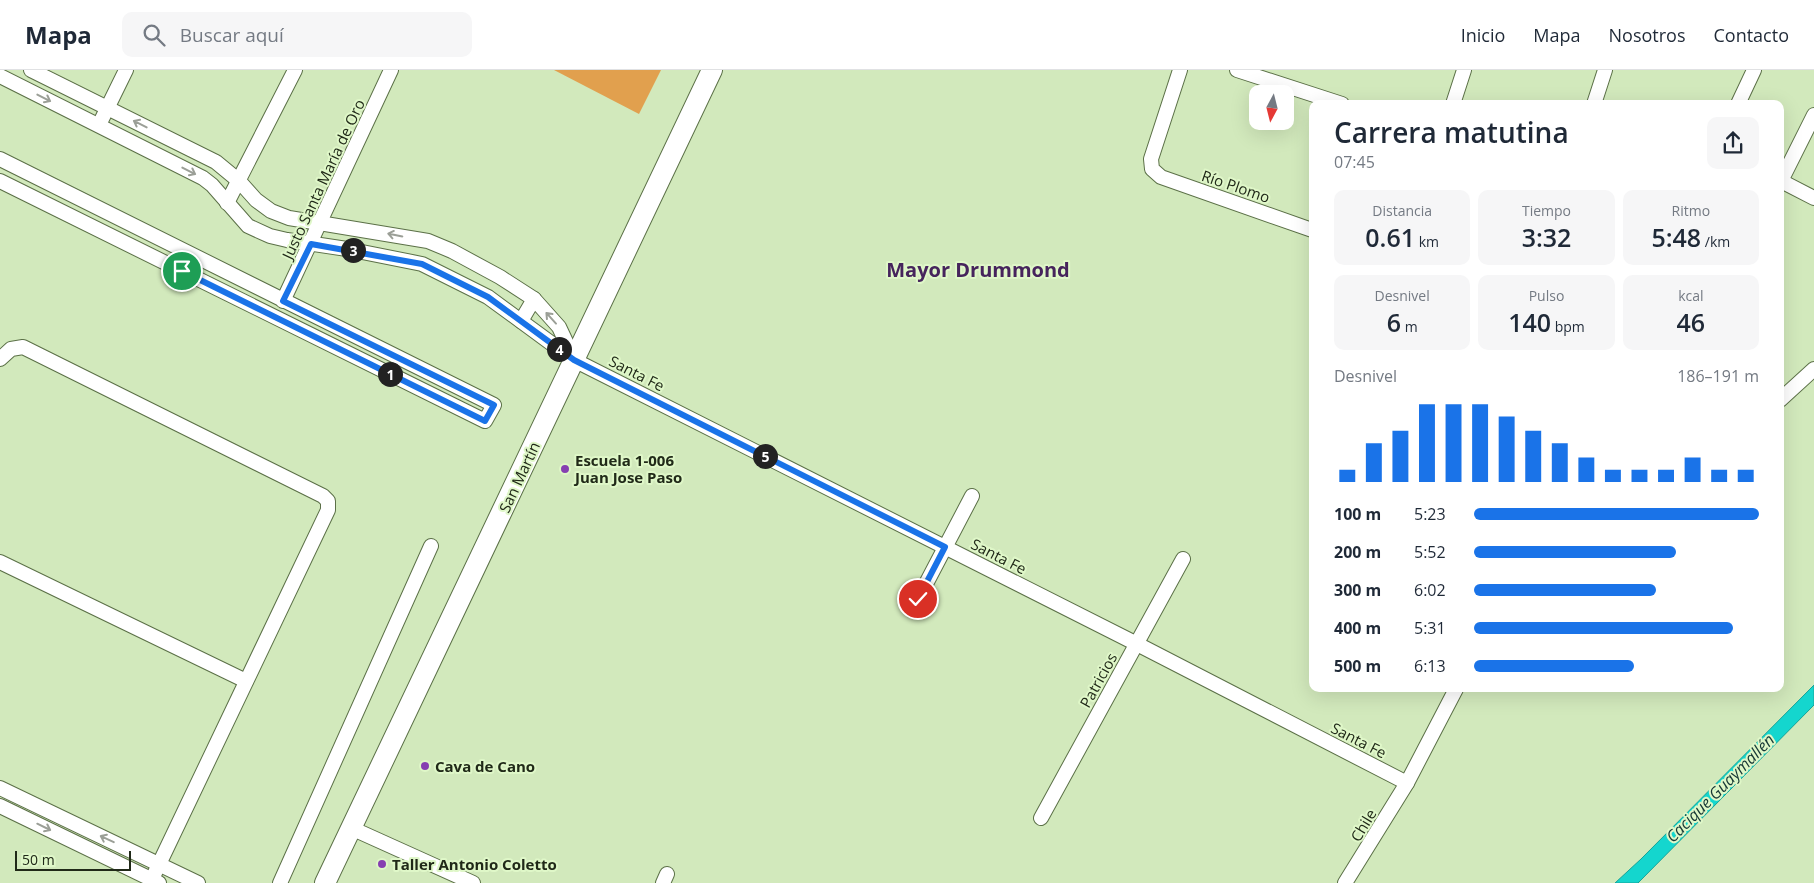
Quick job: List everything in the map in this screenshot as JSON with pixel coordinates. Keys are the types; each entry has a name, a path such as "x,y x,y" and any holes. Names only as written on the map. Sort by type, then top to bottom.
{"main road":[{"name":"San Martín","path":"325,883 712,70"}],"street":[{"path":"31,70 216,162 239,181 256,200 271,210 289,218 428,242 469,259 534,299 559,327 574,360"},
{"path":"99,126 126,70"},
{"path":"227,203 295,70"},
{"name":"Justo Santa María de Oro","path":"283,301 391,70"},
{"name":"Río Plomo","path":"1180,70 1151,159 1152,169 1160,177 1309,229"},
{"path":"1237,70 1330,100"},
{"path":"1454,100 1464,70"},
{"path":"1595,100 1605,70"},
{"path":"1740,100 1754,70"},
{"name":"Santa Fe","path":"0,76 203,178 212,185 248,226 270,236 422,264 488,297 574,360 1137,644 1407,783"},
{"path":"1784,174 1814,115"},
{"path":"0,159 494,405 485,421 0,181"},
{"path":"1784,184 1814,198"},
{"path":"422,264 428,242"},
{"path":"521,321 534,299"},
{"path":"0,359 2,355 11,349 23,347 323,496 328,501 328,510 160,864 156,881 0,806"},
{"path":"1784,396 1814,369"},
{"path":"918,599 972,496"},
{"path":"280,883 431,546"},
{"name":"Patricios","path":"1041,818 1183,559"},
{"path":"0,562 246,681"},
{"name":"Chile","path":"1345,883 1407,783 1454,692"},
{"path":"0,788 198,883"},
{"path":"351,828 473,883"}],"shaded area":[{"path":"554,70 661,70 639,114"}],"water":[{"name":"Cacique Guaymallén","path":"1814,685 1814,705 1638,883 1615,883 1641,859"}],"place":[{"name":"Escuela 1-006 Juan Jose Paso","path":"565,469"},
{"name":"Cava de Cano","path":"425,766"},
{"name":"Taller Antonio Coletto","path":"382,864"}],"district":[{"name":"Mayor Drummond","path":"978,269"}],"route":[{"path":"182,271 485,421 494,405 283,301 311,244 422,264 488,297 574,360 945,547 918,599"}]}
